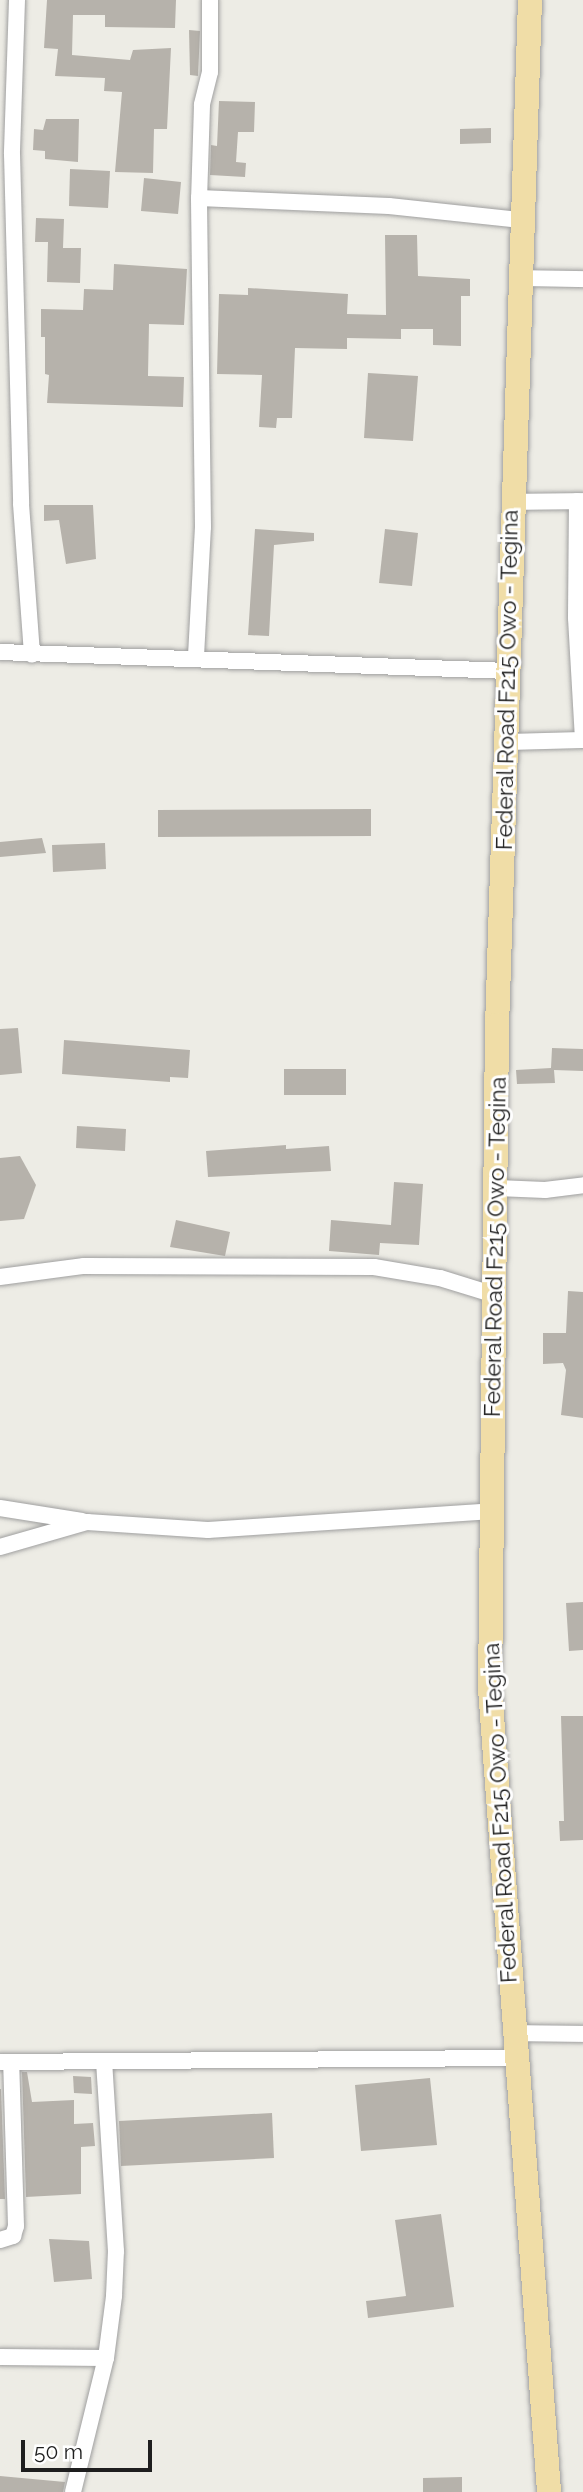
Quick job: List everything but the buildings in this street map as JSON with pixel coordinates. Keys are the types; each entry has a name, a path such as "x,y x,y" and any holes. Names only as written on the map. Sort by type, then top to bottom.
{"main road":[{"name":"Federal Road F215 Owo - Tegina","path":"530,0 511,502 507,742 497,1025 492,1511 493,1761 549,2492"}],"street":[{"path":"18,0 8,65 20,505 32,655"},
{"path":"196,656 203,527 199,198 202,105 210,72 210,0"},
{"path":"199,198 389,206 521,220"},
{"path":"519,278 583,279"},
{"path":"507,742 583,740 580,501 511,502"},
{"path":"0,652 32,655 196,656 508,671"},
{"path":"497,1188 545,1190 583,1185"},
{"path":"0,1277 84,1266 374,1267 440,1278 495,1295"},
{"path":"0,1508 88,1522 208,1530 492,1511"},
{"path":"0,1547 88,1522"},
{"path":"513,2033 583,2034"},
{"path":"0,2240 13,2236 16,2226 6,2062 516,2058"},
{"path":"72,2492 106,2358 116,2251 104,2061"},
{"path":"0,2357 106,2358"}]}
